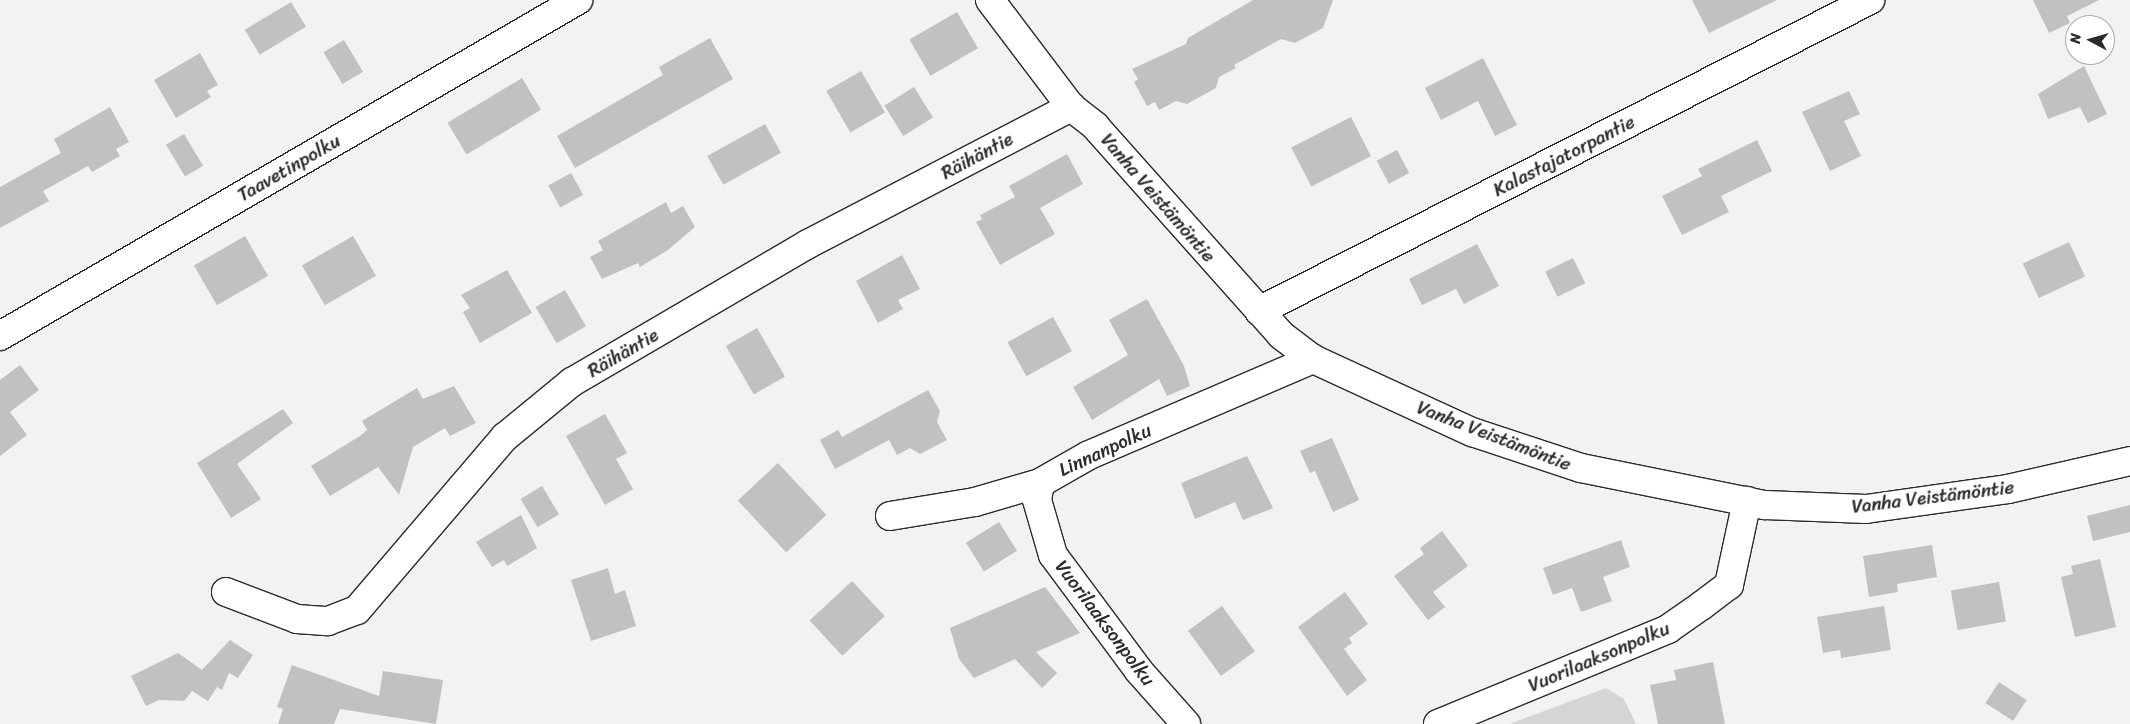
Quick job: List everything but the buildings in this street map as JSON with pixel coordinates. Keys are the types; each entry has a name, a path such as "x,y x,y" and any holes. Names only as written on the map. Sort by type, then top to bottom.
{"street":[{"name":"Taavetinpolku","path":"0,336 578,0"},
{"name":"Vanha Veistämöntie","path":"990,0 1071,107 1095,126 1258,311 1313,359 1472,432 1581,468 1746,501 1866,509 2008,489 2130,461"},
{"name":"Kalastajatorpantie","path":"1258,311 1870,0"},
{"name":"Räihäntie","path":"226,592 296,619 328,621 356,610 505,437 572,382 808,244 1071,107"},
{"name":"Linnanpolku","path":"890,516 974,502 1040,483 1089,455 1313,359"},
{"name":"Vuorilaaksonpolku","path":"1040,483 1037,500 1053,555 1139,671 1186,724"},
{"name":"Vuorilaaksonpolku","path":"1438,724 1668,629 1701,606 1729,585 1746,501"}],"shaded area":[{"path":"1606,688 1624,699 1636,724 1509,724"}]}
